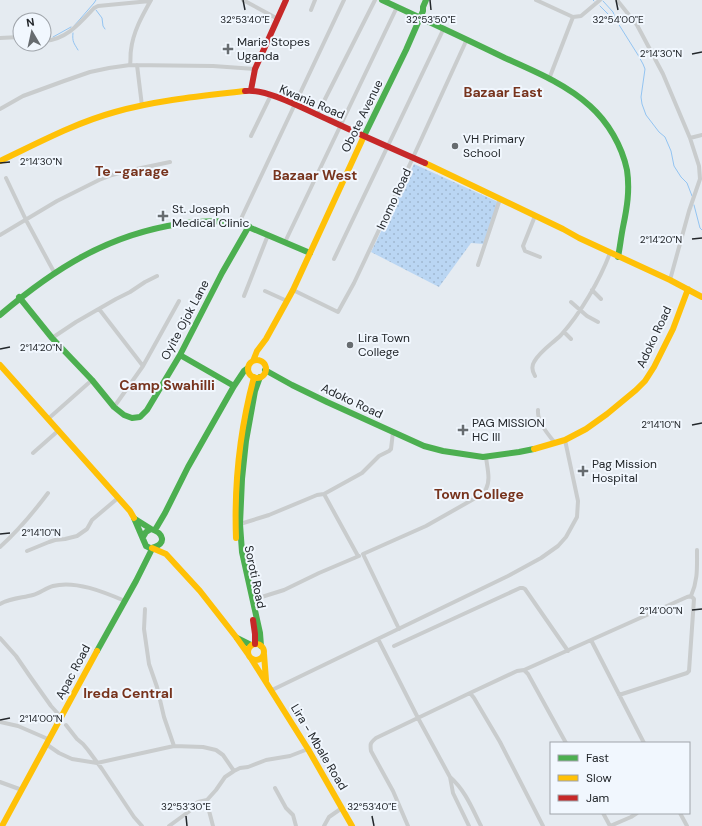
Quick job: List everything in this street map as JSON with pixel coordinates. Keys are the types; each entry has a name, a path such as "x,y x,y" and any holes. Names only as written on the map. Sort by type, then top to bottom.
{"street":[{"path":"243,0 278,19"},
{"path":"0,161 69,128 103,116 142,106 195,97 251,90 255,70 286,0"},
{"path":"311,10 315,0"},
{"path":"239,223 344,0"},
{"path":"317,115 375,0"},
{"path":"382,0 444,28 549,79 591,106 606,124 615,139 622,153 626,166 629,200 618,257"},
{"name":"Obote Avenue","path":"256,360 310,253 420,18 426,0"},
{"name":"Obote Avenue","path":"423,11 430,0"},
{"path":"536,0 574,17 581,16 600,0"},
{"path":"617,0 637,25 663,74 690,138 699,166 700,179 689,211 670,280"},
{"path":"52,40 71,31 94,8 98,6 150,1"},
{"path":"130,66 134,37 150,1"},
{"path":"285,242 397,7"},
{"path":"549,79 574,17"},
{"path":"334,259 444,28"},
{"path":"0,38 12,37"},
{"name":"Inomo Road","path":"292,290 338,312 354,284 467,39"},
{"path":"0,109 24,96 84,74 109,68 130,66 224,66 255,70"},
{"path":"137,66 142,106"},
{"name":"Kwania Road","path":"251,90 294,104 364,136"},
{"path":"251,136 270,96"},
{"path":"690,138 702,135"},
{"path":"364,136 563,229 618,257 670,280 702,297"},
{"path":"0,235 57,201 112,175 170,162"},
{"path":"6,178 26,220 54,272"},
{"path":"478,265 500,199"},
{"path":"534,216 523,246 526,251 540,257"},
{"path":"0,314 19,297 54,272 110,242 156,228 197,222 217,221 239,223 310,253"},
{"name":"Oyite Ojok Lane","path":"19,297 52,338 92,380 114,407 128,417 140,417 147,410 180,355 222,273 249,226"},
{"path":"244,296 268,235"},
{"path":"535,376 532,367 537,357 564,332 580,310 592,290 610,253"},
{"path":"52,338 76,322 158,276"},
{"name":"Adoko Road","path":"265,370 327,402 424,446 443,452 486,457 532,449 565,440 586,429 608,414 636,390 654,367 673,329 688,289"},
{"path":"592,290 601,299"},
{"path":"265,291 287,301"},
{"path":"114,407 143,366 179,301"},
{"path":"571,302 587,316 598,322"},
{"path":"99,309 143,366"},
{"path":"564,332 571,339"},
{"path":"180,355 234,386"},
{"path":"143,537 146,532 153,529 165,513 188,467 234,386 251,362 256,360 264,364 265,370 257,377 240,479 238,524 269,515 317,495 324,494 362,473 379,456 391,449 393,432"},
{"path":"0,364 135,519 146,546 166,554 200,591 252,660 262,659 264,654"},
{"path":"248,368 249,373 257,377"},
{"path":"48,419 92,380"},
{"path":"538,410 538,418 555,443"},
{"path":"33,453 58,430"},
{"path":"272,690 528,565 558,546 566,537 577,517 578,501 565,440"},
{"path":"252,600 284,590 318,573 426,526 479,496 488,484 486,457"},
{"path":"0,547 27,521 48,493"},
{"path":"324,494 358,556"},
{"path":"27,551 55,540 77,536 87,529 92,520 118,498"},
{"path":"135,519 160,534 166,554"},
{"name":"Soroti Road","path":"238,524 258,634"},
{"name":"Soroti Road","path":"238,524 238,552 253,622 258,634"},
{"path":"152,548 159,546 162,540"},
{"name":"Apac Road","path":"2,826 125,601 152,548"},
{"path":"408,826 393,791 371,751 370,745 372,741 517,671 524,670 691,596 695,587 697,575 697,550"},
{"path":"363,554 399,629"},
{"path":"0,604 10,599 35,595 50,586 63,584 94,589 125,601"},
{"path":"394,646 520,588 523,588 568,651"},
{"path":"619,695 687,673 689,671 694,599 691,596"},
{"path":"145,609 144,629 149,664 174,746"},
{"path":"256,645 258,634"},
{"path":"236,637 264,650 266,681"},
{"path":"0,638 16,656 51,706 61,717"},
{"path":"378,639 450,777 454,793 470,826"},
{"path":"591,640 643,742"},
{"path":"248,654 248,649 256,645"},
{"name":"Lira - Mbale Road","path":"252,660 308,748 352,826"},
{"path":"524,670 528,674 565,742"},
{"path":"470,693 500,742 543,826"},
{"path":"0,722 18,726 47,742 59,753 72,759 97,763 174,746 203,747 216,750 223,755 234,771"},
{"path":"66,725 83,744 134,817 142,826"},
{"path":"169,826 191,810 193,805 207,800 225,777 234,771 240,768 248,768 266,760 290,756 308,748"},
{"path":"450,777 458,784 466,796 481,826"},
{"path":"0,782 22,790"},
{"path":"275,788 286,808 293,815 296,826"},
{"path":"207,800 213,826"},
{"path":"324,826 330,817 342,808"},
{"path":"604,814 610,826 636,814"},
{"path":"681,814 687,826"}],"shaded area":[{"path":"414,164 498,202 484,244 471,243 439,287 371,252"}],"waterway":[{"path":"74,26 96,0"},
{"path":"603,1 613,12 616,20 643,64 645,69 641,97 646,115 659,132 665,137 671,151 674,166 687,183 692,196"},
{"path":"600,6 615,19"},
{"path":"96,10 102,18 105,29"},
{"path":"53,37 71,27"},
{"path":"73,33 74,44 78,50"},
{"path":"694,205 700,228 702,230"}],"traffic: fast":[{"path":"382,0 549,79 571,91 597,112 618,143 627,170 628,199 618,257"},
{"path":"364,136 406,50 423,11 426,0"},
{"path":"0,315 41,283 83,256 128,236 153,229 179,224 202,222 224,221 239,223 310,253"},
{"path":"19,297 52,338 92,380 114,407 124,415 132,418 140,417 147,410 180,355 222,273 249,226"},
{"path":"180,355 234,386"},
{"path":"155,530 188,467 234,386 244,371 248,368"},
{"path":"265,370 327,402 424,446 443,451 483,457 534,449"},
{"path":"260,377 255,391 246,441 242,479 240,524 242,552 260,633 261,646"},
{"path":"134,518 146,546 152,549 162,541 159,533 151,529 146,532 143,537"},
{"path":"135,519 151,529"},
{"path":"97,651 152,549"},
{"path":"237,638 251,645"}],"traffic: slow":[{"path":"0,161 71,128 115,112 164,101 245,91"},
{"path":"253,361 257,351 266,339 293,290 364,136"},
{"path":"425,163 579,238 670,280 702,297"},
{"path":"534,449 565,440 586,429 607,414 645,381 654,367 673,329 688,289"},
{"path":"257,360 263,363 266,369 263,375 257,378 251,375 248,369 251,363 257,360"},
{"path":"0,365 130,511 134,518"},
{"path":"236,538 236,497 239,457 245,416 254,377"},
{"path":"152,548 166,554 200,591 248,654"},
{"path":"253,644 259,644 264,649 264,652 262,658 259,660 253,660 248,655 248,649 253,644"},
{"path":"2,826 97,651"},
{"path":"264,654 266,680"},
{"path":"252,660 308,749 352,826"}],"traffic: jam":[{"path":"251,90 255,69 286,0"},
{"path":"245,91 254,91 276,96 425,163"},
{"path":"253,620 255,644"}],"place":[{"name":"Marie Stopes Uganda","path":"228,49"},
{"name":"VH Primary School","path":"455,146"},
{"name":"St. Joseph Medical Clinic","path":"163,216"},
{"name":"Lira Town College","path":"350,345"},
{"name":"PAG MISSION HC III","path":"463,430"},
{"name":"Pag Mission Hospital","path":"583,471"}],"district":[{"name":"Bazaar East","path":"503,92"},
{"name":"Te -garage","path":"132,171"},
{"name":"Bazaar West","path":"315,175"},
{"name":"Camp Swahilli","path":"167,385"},
{"name":"Town College","path":"479,494"},
{"name":"Ireda Central","path":"128,693"}]}
